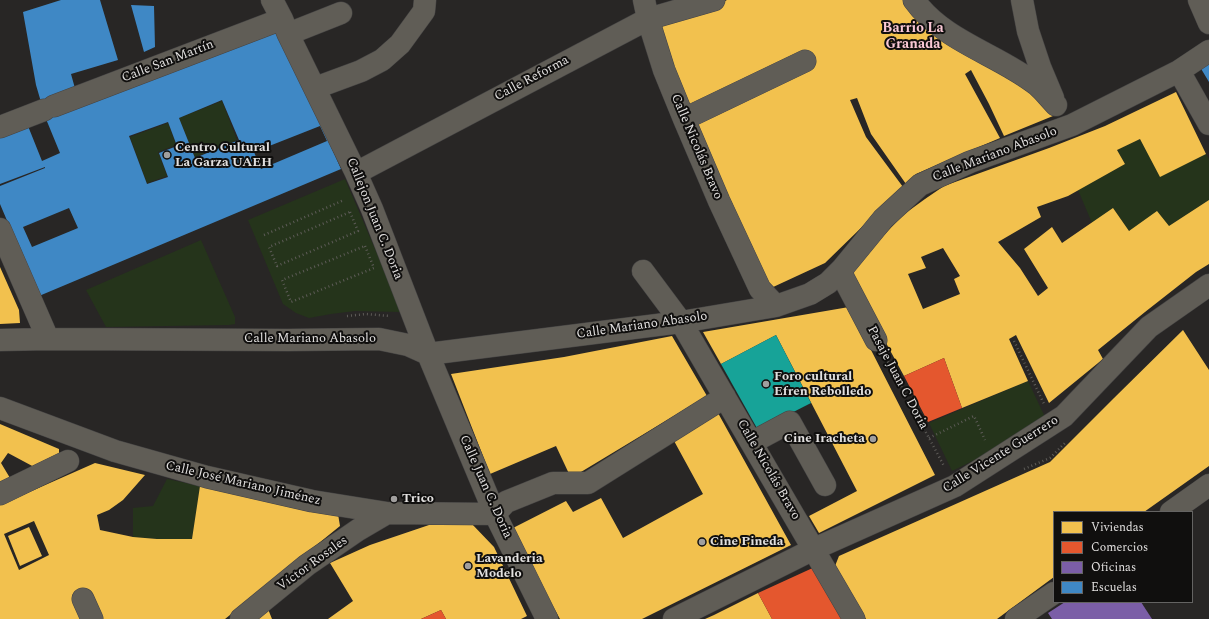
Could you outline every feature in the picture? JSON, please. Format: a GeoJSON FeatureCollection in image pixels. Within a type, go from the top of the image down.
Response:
{"type":"FeatureCollection","features":[{"type":"Feature","properties":{"kind":"street"},"geometry":{"type":"LineString","coordinates":[[315,88],[361,71],[382,60],[400,44],[424,11],[425,0]]}},
{"type":"Feature","properties":{"kind":"street","name":"Calle Reforma"},"geometry":{"type":"LineString","coordinates":[[356,173],[646,9],[714,0]]}},
{"type":"Feature","properties":{"kind":"street"},"geometry":{"type":"LineString","coordinates":[[914,0],[937,25],[960,40],[1006,65],[1037,86],[1056,105],[1072,125]]}},
{"type":"Feature","properties":{"kind":"street"},"geometry":{"type":"LineString","coordinates":[[1022,0],[1028,30],[1040,67],[1056,105]]}},
{"type":"Feature","properties":{"kind":"street"},"geometry":{"type":"LineString","coordinates":[[1199,0],[1209,23]]}},
{"type":"Feature","properties":{"kind":"street","name":"Calle Nicolás Bravo"},"geometry":{"type":"LineString","coordinates":[[646,9],[664,70],[719,202],[760,290],[776,306]]}},
{"type":"Feature","properties":{"kind":"street","name":"Calle San Martín"},"geometry":{"type":"LineString","coordinates":[[0,127],[281,18],[341,13]]}},
{"type":"Feature","properties":{"kind":"street","name":"Callejon Juan C. Doria"},"geometry":{"type":"LineString","coordinates":[[281,18],[372,209],[428,354]]}},
{"type":"Feature","properties":{"kind":"street","name":"Calle Mariano Abasolo"},"geometry":{"type":"LineString","coordinates":[[0,340],[288,340],[379,338],[408,345],[428,354],[681,322],[776,306],[810,294],[828,283],[842,269],[883,219],[920,185],[970,162],[1072,125],[1179,71],[1209,51]]}},
{"type":"Feature","properties":{"kind":"street"},"geometry":{"type":"LineString","coordinates":[[684,119],[805,61]]}},
{"type":"Feature","properties":{"kind":"street"},"geometry":{"type":"LineString","coordinates":[[1179,71],[1209,124]]}},
{"type":"Feature","properties":{"kind":"street"},"geometry":{"type":"LineString","coordinates":[[0,229],[48,339]]}},
{"type":"Feature","properties":{"kind":"street","name":"Pasaje Juan C Doria"},"geometry":{"type":"LineString","coordinates":[[842,269],[843,277],[876,340]]}},
{"type":"Feature","properties":{"kind":"street","name":"Calle Nicolás Bravo"},"geometry":{"type":"LineString","coordinates":[[643,271],[681,322],[854,619]]}},
{"type":"Feature","properties":{"kind":"street","name":"Calle Vicente Guerrero"},"geometry":{"type":"LineString","coordinates":[[674,619],[814,549],[955,486],[1064,416],[1148,327],[1209,285]]}},
{"type":"Feature","properties":{"kind":"street","name":"Calle Juan C. Doria"},"geometry":{"type":"LineString","coordinates":[[428,354],[495,514],[547,619]]}},
{"type":"Feature","properties":{"kind":"street"},"geometry":{"type":"LineString","coordinates":[[495,514],[506,502],[553,483],[588,483],[725,397]]}},
{"type":"Feature","properties":{"kind":"street","name":"Calle José Mariano Jiménez"},"geometry":{"type":"LineString","coordinates":[[0,408],[115,451],[207,478],[312,501],[387,513],[495,514]]}},
{"type":"Feature","properties":{"kind":"street"},"geometry":{"type":"LineString","coordinates":[[751,441],[762,437],[790,422],[825,485]]}},
{"type":"Feature","properties":{"kind":"street"},"geometry":{"type":"LineString","coordinates":[[0,494],[68,460]]}},
{"type":"Feature","properties":{"kind":"street"},"geometry":{"type":"LineString","coordinates":[[1172,511],[1209,485]]}},
{"type":"Feature","properties":{"kind":"street"},"geometry":{"type":"LineString","coordinates":[[1179,511],[1209,491]]}},
{"type":"Feature","properties":{"kind":"street","name":"Víctor Rosales"},"geometry":{"type":"LineString","coordinates":[[241,619],[307,565],[358,530],[387,513]]}},
{"type":"Feature","properties":{"kind":"street"},"geometry":{"type":"LineString","coordinates":[[1016,619],[1053,594]]}},
{"type":"Feature","properties":{"kind":"street"},"geometry":{"type":"LineString","coordinates":[[83,599],[92,619]]}},
{"type":"Feature","properties":{"kind":"street"},"geometry":{"type":"LineString","coordinates":[[1023,619],[1053,599]]}},
{"type":"Feature","properties":{"kind":"path"},"geometry":{"type":"LineString","coordinates":[[264,235],[345,200]]}},
{"type":"Feature","properties":{"kind":"path"},"geometry":{"type":"LineString","coordinates":[[350,212],[358,231],[277,266],[269,246],[350,212]]}},
{"type":"Feature","properties":{"kind":"path"},"geometry":{"type":"LineString","coordinates":[[365,246],[374,268],[292,302],[282,280],[365,246]]}},
{"type":"Feature","properties":{"kind":"path","name":"Pasaje Juan C Doria"},"geometry":{"type":"LineString","coordinates":[[876,340],[955,486]]}},
{"type":"Feature","properties":{"kind":"path"},"geometry":{"type":"LineString","coordinates":[[1014,341],[1048,413],[1064,416]]}},
{"type":"Feature","properties":{"kind":"green space"},"geometry":{"type":"Polygon","coordinates":[[[222,101],[237,140],[195,157],[179,118],[222,101]]]}},
{"type":"Feature","properties":{"kind":"green space"},"geometry":{"type":"Polygon","coordinates":[[[168,123],[176,145],[158,152],[167,176],[147,183],[130,137],[168,123]]]}},
{"type":"Feature","properties":{"kind":"green space"},"geometry":{"type":"Polygon","coordinates":[[[1140,139],[1160,176],[1206,154],[1209,159],[1209,200],[1169,226],[1129,231],[1113,208],[1092,223],[1078,190],[1125,164],[1117,150],[1140,139]]]}},
{"type":"Feature","properties":{"kind":"green space"},"geometry":{"type":"Polygon","coordinates":[[[345,179],[402,312],[355,311],[309,318],[296,313],[283,304],[248,220],[345,179]]]}},
{"type":"Feature","properties":{"kind":"green space"},"geometry":{"type":"Polygon","coordinates":[[[201,240],[235,317],[235,324],[106,327],[86,290],[201,240]]]}},
{"type":"Feature","properties":{"kind":"green space"},"geometry":{"type":"Polygon","coordinates":[[[1028,381],[1045,417],[999,448],[952,471],[929,423],[1028,381]]]}},
{"type":"Feature","properties":{"kind":"green space"},"geometry":{"type":"Polygon","coordinates":[[[167,479],[200,486],[192,539],[133,537],[133,508],[153,506],[167,479]]]}},
{"type":"Feature","properties":{"kind":"building: Viviendas"},"geometry":{"type":"Polygon","coordinates":[[[727,0],[910,0],[1033,86],[1053,116],[1004,136],[971,70],[965,74],[1000,138],[916,174],[906,184],[871,134],[857,98],[850,100],[866,137],[903,187],[825,263],[771,288],[686,114],[657,28],[727,0]]]}},
{"type":"Feature","properties":{"kind":"building: Viviendas"},"geometry":{"type":"Polygon","coordinates":[[[1176,92],[1206,154],[1160,177],[1140,139],[1117,150],[1125,164],[1068,196],[1037,207],[1041,217],[998,242],[1020,268],[1038,296],[1048,288],[1024,249],[1052,227],[1062,243],[1113,208],[1129,231],[1157,211],[1169,226],[1209,200],[1209,264],[1196,272],[1098,350],[1103,359],[1049,403],[1016,335],[1009,339],[1028,381],[962,408],[944,358],[904,376],[848,273],[903,215],[944,186],[1105,126],[1176,92]],[[943,248],[921,257],[926,268],[908,274],[923,309],[960,294],[954,279],[960,276],[943,248]]]}},
{"type":"Feature","properties":{"kind":"building: Viviendas"},"geometry":{"type":"Polygon","coordinates":[[[0,267],[19,310],[20,323],[0,324],[0,267]]]}},
{"type":"Feature","properties":{"kind":"building: Viviendas","name":"Cine Iracheta"},"geometry":{"type":"Polygon","coordinates":[[[849,307],[935,475],[819,533],[809,516],[857,491],[776,335],[721,364],[703,332],[849,307]]]}},
{"type":"Feature","properties":{"kind":"building: Viviendas"},"geometry":{"type":"Polygon","coordinates":[[[1183,330],[1209,370],[1209,466],[1145,511],[1053,511],[1053,578],[997,619],[866,619],[835,566],[839,556],[1050,462],[1183,330]]]}},
{"type":"Feature","properties":{"kind":"building: Viviendas"},"geometry":{"type":"Polygon","coordinates":[[[672,336],[707,396],[571,478],[556,446],[490,474],[451,374],[564,357],[672,336]]]}},
{"type":"Feature","properties":{"kind":"building: Viviendas"},"geometry":{"type":"Polygon","coordinates":[[[718,413],[791,545],[642,619],[560,619],[539,582],[513,528],[566,501],[573,512],[601,498],[623,538],[703,494],[673,439],[718,413]]]}},
{"type":"Feature","properties":{"kind":"building: Viviendas"},"geometry":{"type":"Polygon","coordinates":[[[0,424],[59,449],[59,456],[36,468],[8,453],[1,463],[10,478],[0,484],[0,424]]]}},
{"type":"Feature","properties":{"kind":"building: Viviendas"},"geometry":{"type":"Polygon","coordinates":[[[95,463],[145,475],[123,500],[109,510],[97,515],[100,530],[133,537],[192,539],[200,486],[338,514],[340,526],[225,619],[99,619],[85,588],[72,595],[84,619],[0,619],[0,505],[95,463]],[[34,521],[4,534],[19,570],[49,555],[34,521]]]}},
{"type":"Feature","properties":{"kind":"building: Viviendas"},"geometry":{"type":"Polygon","coordinates":[[[471,523],[494,547],[527,616],[521,619],[446,619],[441,610],[421,619],[328,619],[353,601],[330,563],[370,545],[429,525],[471,523]]]}},
{"type":"Feature","properties":{"kind":"building: Viviendas"},"geometry":{"type":"Polygon","coordinates":[[[29,527],[42,556],[20,566],[8,536],[29,527]]]}},
{"type":"Feature","properties":{"kind":"building: Viviendas"},"geometry":{"type":"Polygon","coordinates":[[[758,593],[772,619],[705,619],[714,615],[758,593]]]}},
{"type":"Feature","properties":{"kind":"building: Viviendas"},"geometry":{"type":"Polygon","coordinates":[[[268,609],[272,619],[256,619],[268,609]]]}},
{"type":"Feature","properties":{"kind":"building: Comercios"},"geometry":{"type":"Polygon","coordinates":[[[944,358],[962,408],[928,422],[904,376],[944,358]]]}},
{"type":"Feature","properties":{"kind":"building: Comercios"},"geometry":{"type":"Polygon","coordinates":[[[817,566],[847,619],[772,619],[758,593],[817,566]]]}},
{"type":"Feature","properties":{"kind":"building: Comercios"},"geometry":{"type":"Polygon","coordinates":[[[441,610],[446,619],[421,619],[441,610]]]}},
{"type":"Feature","properties":{"kind":"building: Oficinas"},"geometry":{"type":"Polygon","coordinates":[[[1063,603],[1142,603],[1152,619],[1052,619],[1048,613],[1063,603]]]}},
{"type":"Feature","properties":{"kind":"building: Escuelas"},"geometry":{"type":"Polygon","coordinates":[[[61,0],[100,0],[118,60],[71,74],[76,92],[278,27],[341,169],[39,296],[0,204],[0,186],[45,167],[0,184],[0,138],[28,126],[42,161],[60,153],[46,119],[36,85],[23,12],[61,0]],[[222,100],[179,118],[195,158],[239,140],[222,100]],[[168,122],[129,136],[147,184],[168,177],[159,153],[177,146],[168,122]],[[320,126],[254,152],[261,169],[327,141],[320,126]],[[69,208],[23,227],[32,247],[78,228],[69,208]]]}},
{"type":"Feature","properties":{"kind":"building: Escuelas"},"geometry":{"type":"Polygon","coordinates":[[[131,5],[154,6],[155,47],[144,52],[131,5]]]}},
{"type":"Feature","properties":{"kind":"building: Escuelas"},"geometry":{"type":"Polygon","coordinates":[[[1209,62],[1209,82],[1200,67],[1209,62]]]}},
{"type":"Feature","properties":{"kind":"building: Público","name":"Foro cultural Efren Rebolledo"},"geometry":{"type":"Polygon","coordinates":[[[776,335],[811,403],[758,430],[721,364],[776,335]]]}},
{"type":"Feature","properties":{"kind":"place","name":"Centro Cultural La Garza UAEH"},"geometry":{"type":"Point","coordinates":[167,155]}},
{"type":"Feature","properties":{"kind":"place","name":"Foro cultural Efren Rebolledo"},"geometry":{"type":"Point","coordinates":[766,384]}},
{"type":"Feature","properties":{"kind":"place","name":"Cine Iracheta"},"geometry":{"type":"Point","coordinates":[873,439]}},
{"type":"Feature","properties":{"kind":"place","name":"Trico"},"geometry":{"type":"Point","coordinates":[394,499]}},
{"type":"Feature","properties":{"kind":"place","name":"Cine Pineda"},"geometry":{"type":"Point","coordinates":[702,542]}},
{"type":"Feature","properties":{"kind":"place","name":"Lavanderia Modelo"},"geometry":{"type":"Point","coordinates":[468,566]}},
{"type":"Feature","properties":{"kind":"district","name":"Barrio La Granada"},"geometry":{"type":"Point","coordinates":[913,38]}}]}
